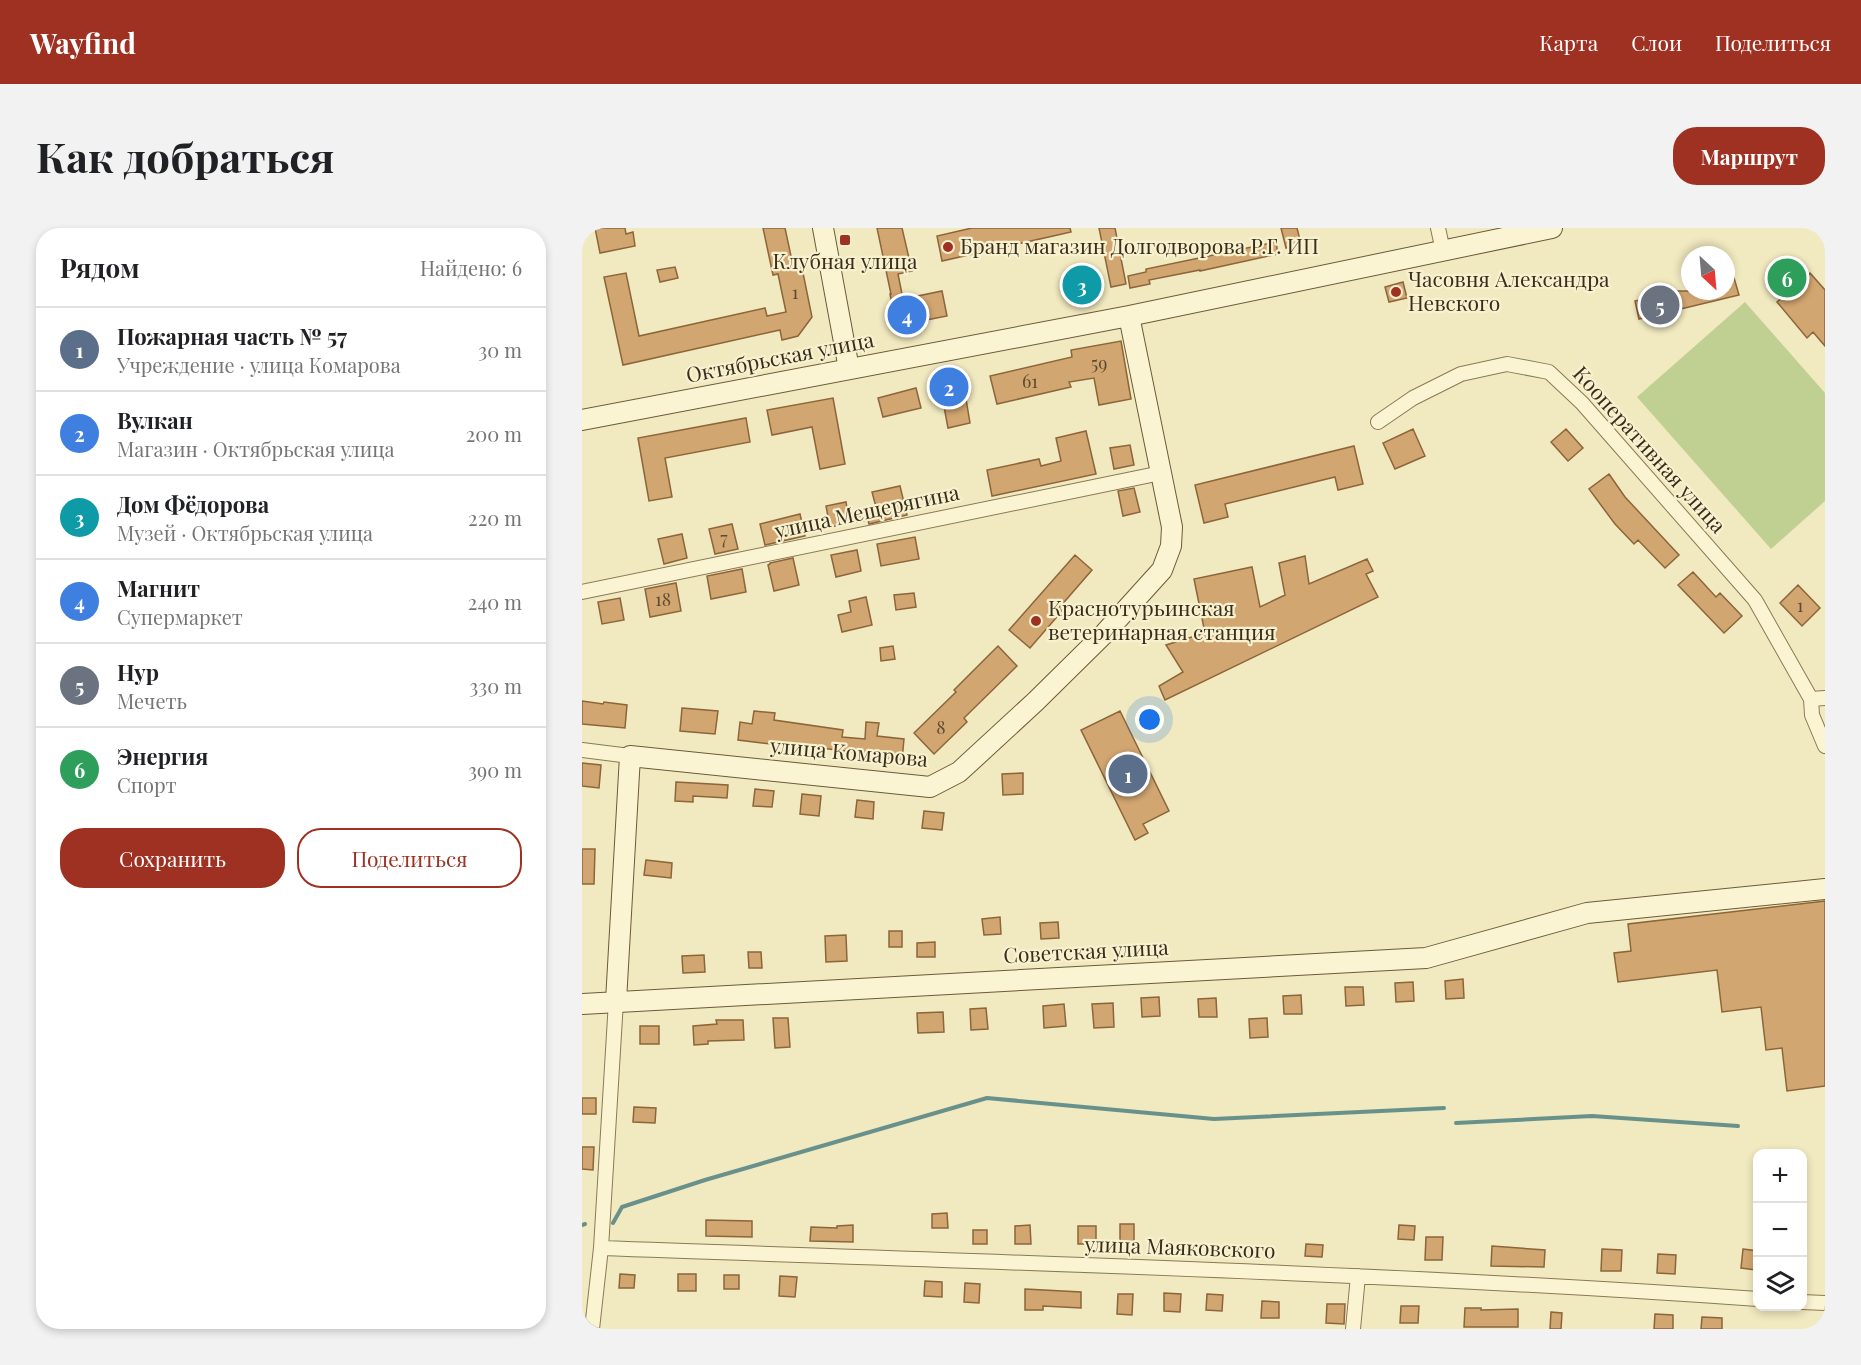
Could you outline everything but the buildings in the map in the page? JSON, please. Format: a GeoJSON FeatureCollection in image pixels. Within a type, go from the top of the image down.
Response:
{"type":"FeatureCollection","features":[{"type":"Feature","properties":{"kind":"main road"},"geometry":{"type":"LineString","coordinates":[[823,228],[849,369]]}},
{"type":"Feature","properties":{"kind":"main road","name":"Октябрьская улица"},"geometry":{"type":"LineString","coordinates":[[582,420],[1129,316],[1552,228]]}},
{"type":"Feature","properties":{"kind":"main road","name":"улица Комарова"},"geometry":{"type":"LineString","coordinates":[[630,756],[930,787],[959,772],[1105,633],[1162,570],[1171,546],[1172,527],[1129,316]]}},
{"type":"Feature","properties":{"kind":"main road"},"geometry":{"type":"LineString","coordinates":[[616,1001],[630,756]]}},
{"type":"Feature","properties":{"kind":"main road","name":"Советская улица"},"geometry":{"type":"LineString","coordinates":[[582,1004],[1426,958],[1587,913],[1825,889]]}},
{"type":"Feature","properties":{"kind":"street"},"geometry":{"type":"LineString","coordinates":[[1438,228],[1443,251]]}},
{"type":"Feature","properties":{"kind":"street","name":"Кооперативная улица"},"geometry":{"type":"LineString","coordinates":[[1378,422],[1413,398],[1461,374],[1507,364],[1550,372],[1582,403],[1755,600],[1818,698],[1812,715],[1825,746]]}},
{"type":"Feature","properties":{"kind":"street","name":"улица Мещерягина"},"geometry":{"type":"LineString","coordinates":[[582,592],[1161,473]]}},
{"type":"Feature","properties":{"kind":"street","name":"улица Комарова"},"geometry":{"type":"LineString","coordinates":[[582,750],[630,756]]}},
{"type":"Feature","properties":{"kind":"street"},"geometry":{"type":"LineString","coordinates":[[592,1329],[601,1248],[616,1001]]}},
{"type":"Feature","properties":{"kind":"street","name":"улица Маяковского"},"geometry":{"type":"LineString","coordinates":[[601,1248],[1358,1276],[1573,1286],[1753,1299]]}},
{"type":"Feature","properties":{"kind":"street"},"geometry":{"type":"LineString","coordinates":[[1353,1329],[1358,1276]]}},
{"type":"Feature","properties":{"kind":"street"},"geometry":{"type":"LineString","coordinates":[[1807,1302],[1825,1304]]}},
{"type":"Feature","properties":{"kind":"green space"},"geometry":{"type":"Polygon","coordinates":[[[1745,302],[1825,393],[1825,501],[1771,549],[1637,397],[1745,302]]]}},
{"type":"Feature","properties":{"kind":"waterway"},"geometry":{"type":"LineString","coordinates":[[613,1223],[622,1207],[705,1180],[987,1098],[1214,1119],[1444,1108]]}},
{"type":"Feature","properties":{"kind":"waterway"},"geometry":{"type":"LineString","coordinates":[[1456,1123],[1592,1116],[1738,1126]]}},
{"type":"Feature","properties":{"kind":"place","name":"Клубная улица"},"geometry":{"type":"Point","coordinates":[845,240]}},
{"type":"Feature","properties":{"kind":"place","name":"Бранд магазин Долгодворова Р.Г. ИП"},"geometry":{"type":"Point","coordinates":[948,247]}},
{"type":"Feature","properties":{"kind":"place","name":"Энергия"},"geometry":{"type":"Point","coordinates":[1787,278]}},
{"type":"Feature","properties":{"kind":"place","name":"Дом Фёдорова"},"geometry":{"type":"Point","coordinates":[1082,285]}},
{"type":"Feature","properties":{"kind":"place","name":"Часовня Александра Невского"},"geometry":{"type":"Point","coordinates":[1396,292]}},
{"type":"Feature","properties":{"kind":"place","name":"Нур"},"geometry":{"type":"Point","coordinates":[1660,305]}},
{"type":"Feature","properties":{"kind":"place","name":"Магнит"},"geometry":{"type":"Point","coordinates":[907,315]}},
{"type":"Feature","properties":{"kind":"place","name":"Вулкан"},"geometry":{"type":"Point","coordinates":[949,387]}},
{"type":"Feature","properties":{"kind":"place","name":"Краснотурьинская ветеринарная станция"},"geometry":{"type":"Point","coordinates":[1036,621]}},
{"type":"Feature","properties":{"kind":"place","name":"Пожарная часть № 57"},"geometry":{"type":"Point","coordinates":[1128,774]}}]}
